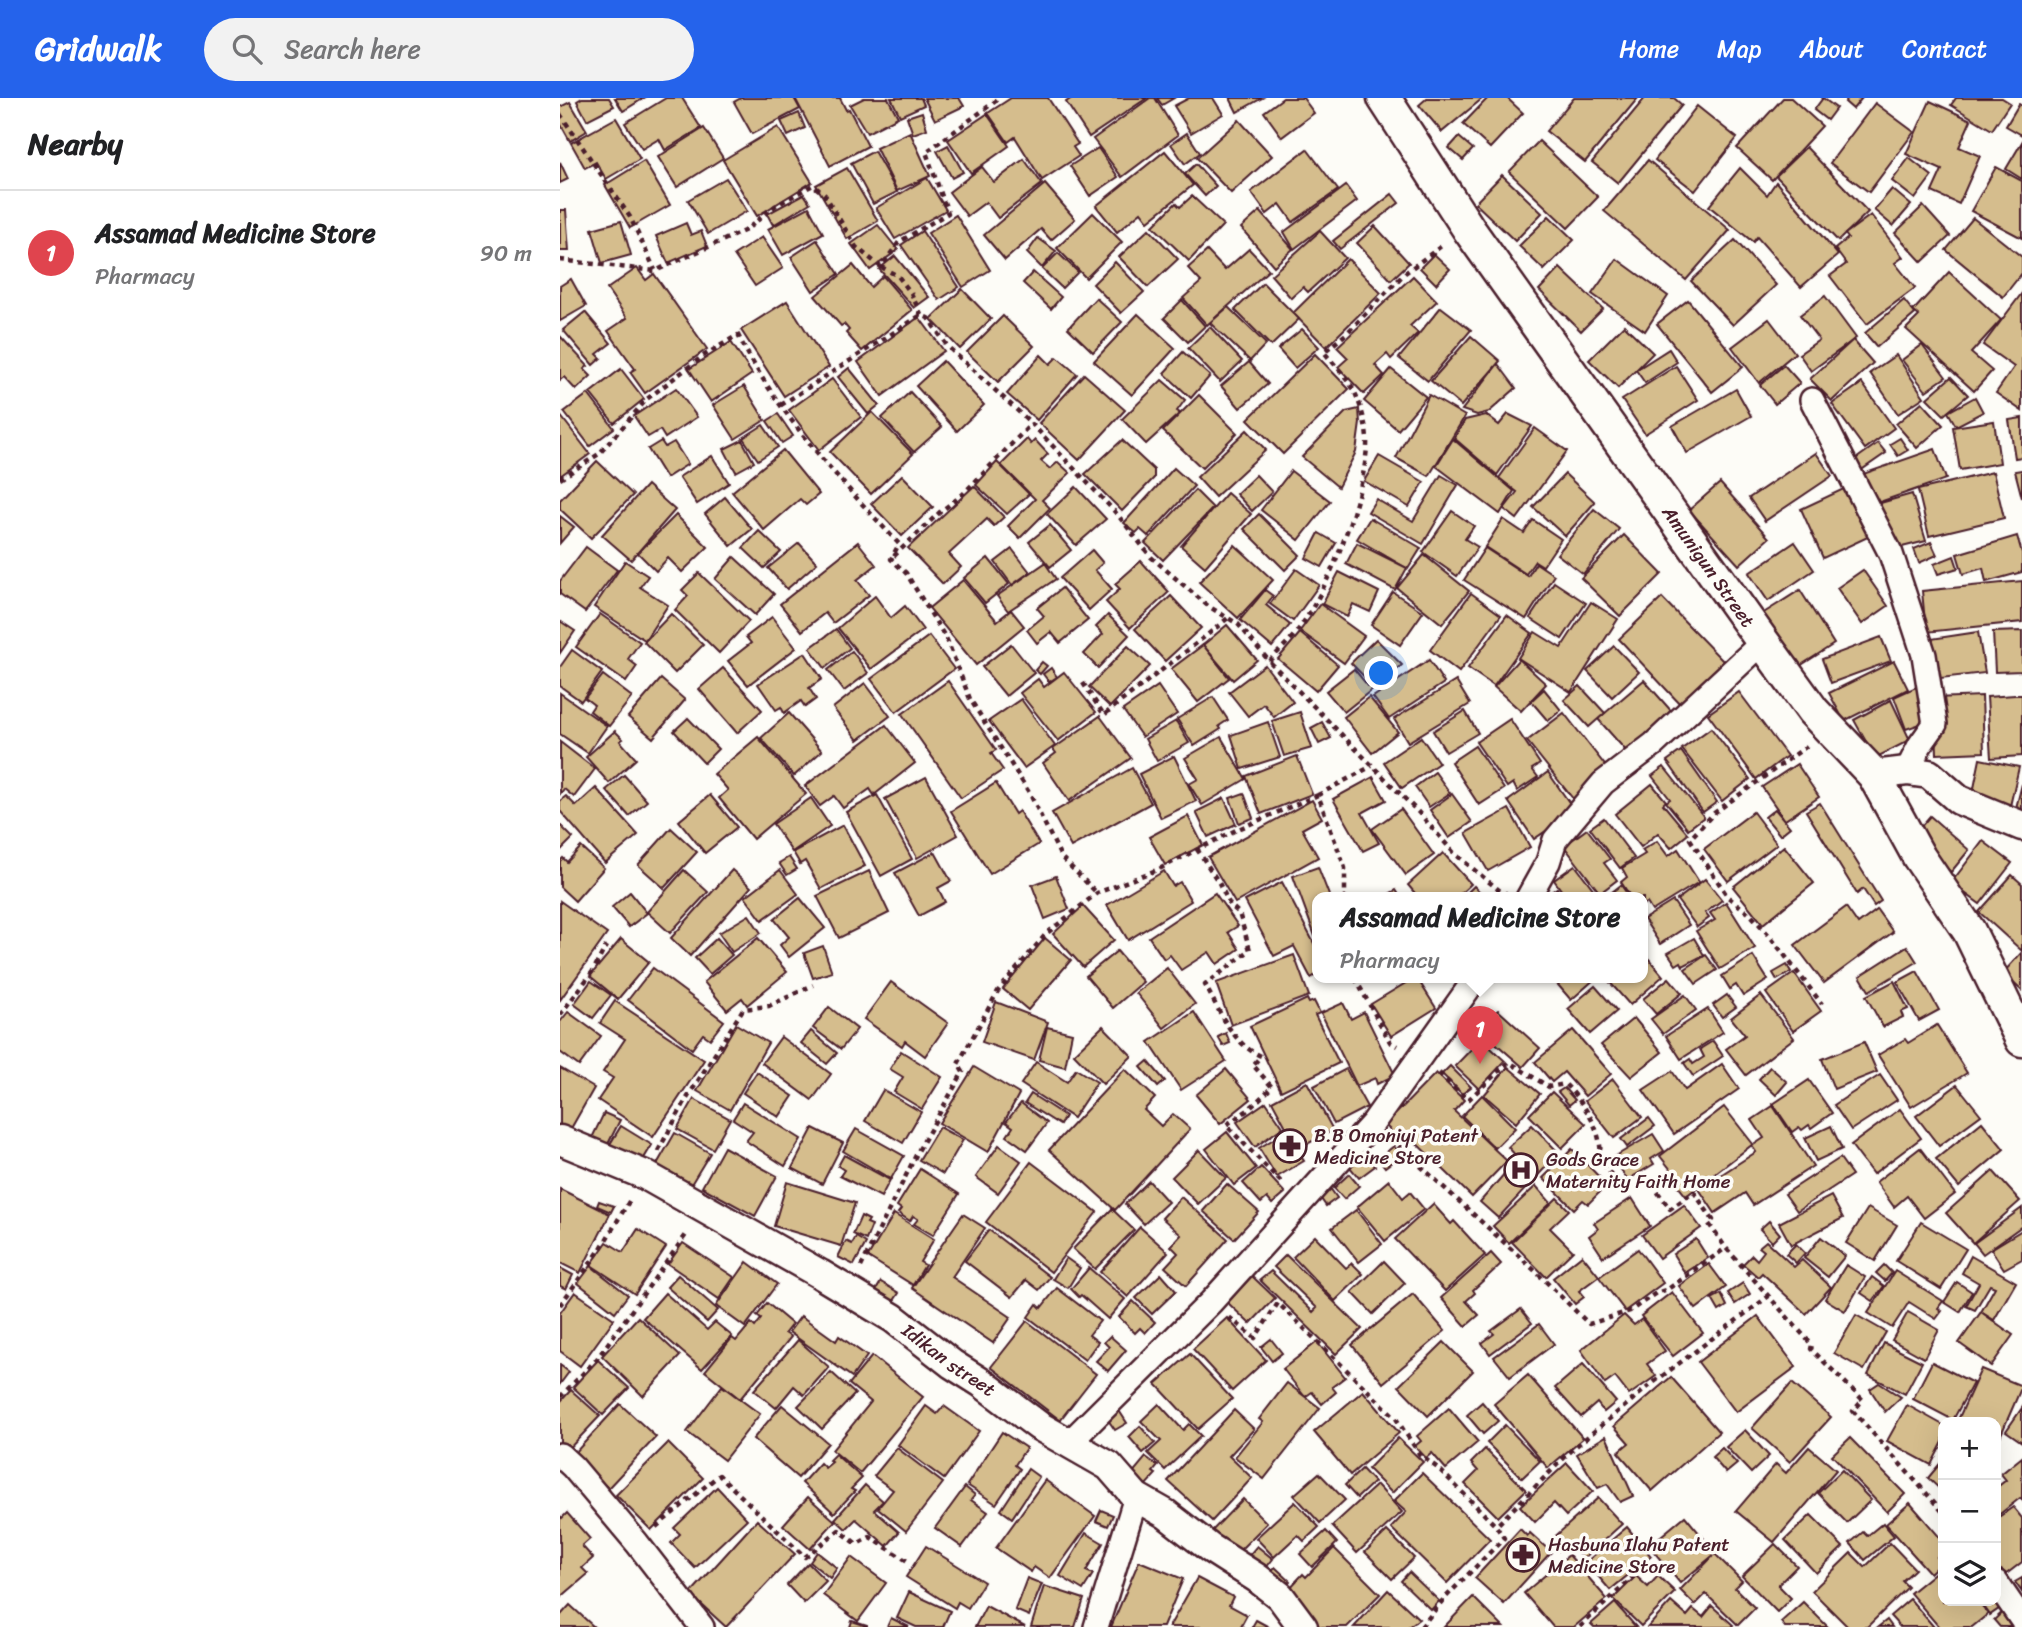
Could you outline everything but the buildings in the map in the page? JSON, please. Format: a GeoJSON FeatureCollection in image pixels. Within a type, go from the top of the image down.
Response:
{"type":"FeatureCollection","features":[{"type":"Feature","properties":{"kind":"main road","name":"Amunigun Street"},"geometry":{"type":"LineString","coordinates":[[1384,98],[1469,231],[1762,642],[1813,711],[1874,775],[1919,856],[1969,931],[2022,1040]]}},
{"type":"Feature","properties":{"kind":"street"},"geometry":{"type":"LineString","coordinates":[[1812,400],[1891,554],[1924,655],[1935,724],[1920,745],[1907,771]]}},
{"type":"Feature","properties":{"kind":"street"},"geometry":{"type":"LineString","coordinates":[[1531,892],[1548,862],[1555,840],[1603,783],[1654,744],[1762,642]]}},
{"type":"Feature","properties":{"kind":"street"},"geometry":{"type":"LineString","coordinates":[[1874,775],[1907,771],[1929,774],[1959,800],[2022,826]]}},
{"type":"Feature","properties":{"kind":"street"},"geometry":{"type":"LineString","coordinates":[[1068,1444],[1211,1302],[1373,1123],[1472,983]]}},
{"type":"Feature","properties":{"kind":"street","name":"Idikan street"},"geometry":{"type":"LineString","coordinates":[[560,1140],[645,1175],[893,1318],[1039,1426],[1109,1466],[1136,1497],[1166,1514],[1280,1596],[1303,1627]]}},
{"type":"Feature","properties":{"kind":"street"},"geometry":{"type":"LineString","coordinates":[[560,1455],[637,1543],[702,1627]]}},
{"type":"Feature","properties":{"kind":"street"},"geometry":{"type":"LineString","coordinates":[[1096,1627],[1136,1497]]}},
{"type":"Feature","properties":{"kind":"street"},"geometry":{"type":"LineString","coordinates":[[2001,1589],[2022,1620]]}},
{"type":"Feature","properties":{"kind":"path"},"geometry":{"type":"LineString","coordinates":[[881,267],[899,242],[948,213],[926,152],[1000,98]]}},
{"type":"Feature","properties":{"kind":"path"},"geometry":{"type":"LineString","coordinates":[[560,114],[630,217],[656,271]]}},
{"type":"Feature","properties":{"kind":"path"},"geometry":{"type":"LineString","coordinates":[[560,260],[656,271],[746,230],[775,206],[813,185],[825,195],[856,247],[881,267],[898,276],[911,293],[921,315],[928,318],[948,347],[1031,423],[1117,514],[1151,557],[1208,606],[1238,624],[1269,662],[1373,766],[1455,854],[1503,892]]}},
{"type":"Feature","properties":{"kind":"path"},"geometry":{"type":"LineString","coordinates":[[1269,662],[1298,630],[1318,596],[1341,547],[1362,477],[1367,444],[1361,409],[1355,392],[1324,352],[1346,334],[1405,273],[1453,237],[1469,231]]}},
{"type":"Feature","properties":{"kind":"path"},"geometry":{"type":"LineString","coordinates":[[781,405],[921,315]]}},
{"type":"Feature","properties":{"kind":"path"},"geometry":{"type":"LineString","coordinates":[[560,479],[599,454],[648,399],[703,356],[738,335],[755,370],[820,457],[899,544],[891,559]]}},
{"type":"Feature","properties":{"kind":"path"},"geometry":{"type":"LineString","coordinates":[[891,559],[940,512],[962,495],[1031,423]]}},
{"type":"Feature","properties":{"kind":"path"},"geometry":{"type":"LineString","coordinates":[[891,559],[906,573],[947,640],[970,699],[1030,794],[1061,857],[1097,893]]}},
{"type":"Feature","properties":{"kind":"path"},"geometry":{"type":"LineString","coordinates":[[1083,683],[1104,715],[1179,659],[1228,617]]}},
{"type":"Feature","properties":{"kind":"path"},"geometry":{"type":"LineString","coordinates":[[1822,1004],[1769,934],[1728,897],[1690,839],[1714,813],[1830,729]]}},
{"type":"Feature","properties":{"kind":"path"},"geometry":{"type":"LineString","coordinates":[[848,1292],[918,1151],[963,1072],[958,1064],[998,991],[1046,934],[1097,893],[1159,869],[1318,795],[1373,766]]}},
{"type":"Feature","properties":{"kind":"path"},"geometry":{"type":"LineString","coordinates":[[1318,795],[1345,868],[1345,892]]}},
{"type":"Feature","properties":{"kind":"path"},"geometry":{"type":"LineString","coordinates":[[1197,849],[1230,905],[1239,913],[1250,950],[1205,985],[1232,1032],[1247,1050],[1261,1056],[1253,1065],[1272,1087],[1248,1110],[1226,1125],[1279,1182],[1304,1198]]}},
{"type":"Feature","properties":{"kind":"path"},"geometry":{"type":"LineString","coordinates":[[560,1015],[593,971],[606,946]]}},
{"type":"Feature","properties":{"kind":"path"},"geometry":{"type":"LineString","coordinates":[[1358,983],[1390,1042],[1421,1056],[1468,1100],[1509,1062],[1549,1087],[1565,1084],[1582,1101],[1602,1145],[1600,1160],[1623,1190],[1646,1176],[1670,1209],[1694,1192],[1713,1220],[1709,1224],[1726,1248],[1812,1345],[1811,1349],[1863,1400],[1853,1411],[1938,1507]]}},
{"type":"Feature","properties":{"kind":"path"},"geometry":{"type":"LineString","coordinates":[[560,1305],[600,1250],[681,1109],[743,1009],[769,1006],[813,985]]}},
{"type":"Feature","properties":{"kind":"path"},"geometry":{"type":"LineString","coordinates":[[1373,1123],[1532,1268],[1589,1324],[1630,1311],[1656,1293],[1668,1289],[1726,1248]]}},
{"type":"Feature","properties":{"kind":"path"},"geometry":{"type":"LineString","coordinates":[[560,1397],[596,1360],[705,1208]]}},
{"type":"Feature","properties":{"kind":"path"},"geometry":{"type":"LineString","coordinates":[[1496,1526],[1575,1447],[1653,1382],[1769,1296]]}},
{"type":"Feature","properties":{"kind":"path"},"geometry":{"type":"LineString","coordinates":[[1211,1302],[1255,1338],[1278,1303],[1395,1417],[1420,1455],[1439,1469],[1496,1526],[1504,1538],[1421,1627]]}},
{"type":"Feature","properties":{"kind":"path"},"geometry":{"type":"LineString","coordinates":[[637,1543],[719,1475],[805,1557],[839,1530],[857,1544],[870,1537],[909,1562]]}},
{"type":"Feature","properties":{"kind":"path"},"geometry":{"type":"LineString","coordinates":[[1585,1626],[1647,1564]]}},
{"type":"Feature","properties":{"kind":"place","name":"Assamad Medicine Store"},"geometry":{"type":"Point","coordinates":[1480,1064]}},
{"type":"Feature","properties":{"kind":"place","name":"B.B Omoniyi Patent Medicine Store"},"geometry":{"type":"Point","coordinates":[1290,1146]}},
{"type":"Feature","properties":{"kind":"place","name":"Gods Grace Maternity Faith Home"},"geometry":{"type":"Point","coordinates":[1521,1170]}},
{"type":"Feature","properties":{"kind":"place","name":"Hasbuna Ilahu Patent Medicine Store"},"geometry":{"type":"Point","coordinates":[1523,1555]}}]}
